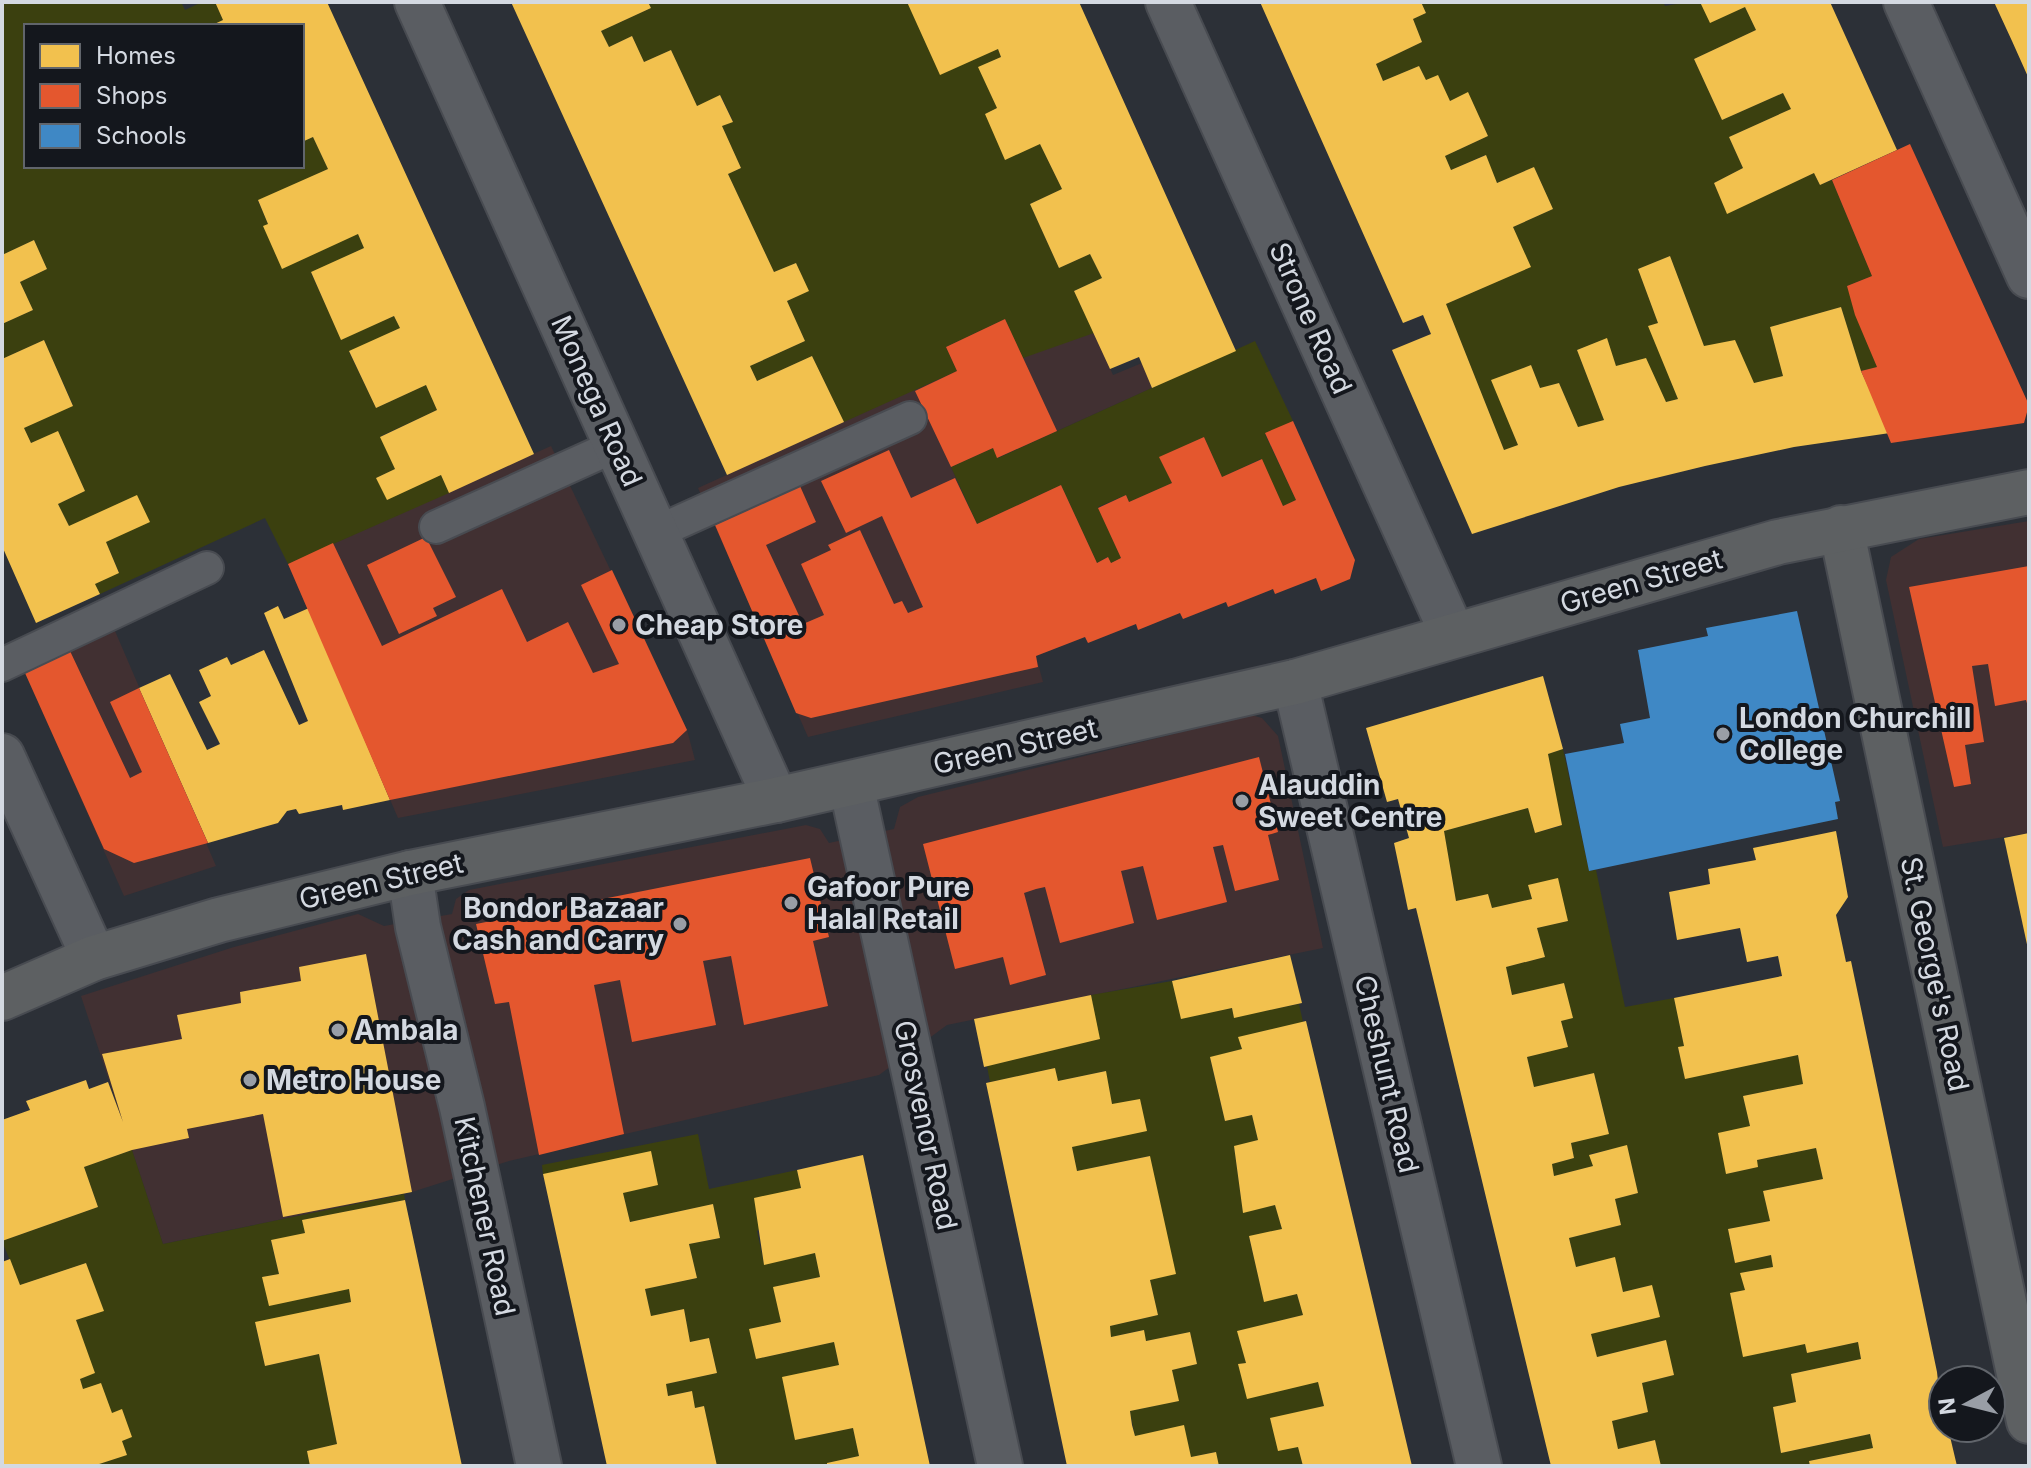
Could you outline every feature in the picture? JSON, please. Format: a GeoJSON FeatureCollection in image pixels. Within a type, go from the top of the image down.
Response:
{"type":"FeatureCollection","features":[{"type":"Feature","properties":{"kind":"main road","name":"Green Street"},"geometry":{"type":"LineString","coordinates":[[2,998],[94,958],[219,920],[410,873],[851,784],[1295,682],[1778,542],[2029,492]]}},
{"type":"Feature","properties":{"kind":"main road","name":"St. George's Road"},"geometry":{"type":"LineString","coordinates":[[1841,528],[2029,1421]]}},
{"type":"Feature","properties":{"kind":"street","name":"Monega Road"},"geometry":{"type":"LineString","coordinates":[[417,2],[776,800]]}},
{"type":"Feature","properties":{"kind":"street","name":"Strone Road"},"geometry":{"type":"LineString","coordinates":[[1168,2],[1453,635]]}},
{"type":"Feature","properties":{"kind":"street"},"geometry":{"type":"LineString","coordinates":[[1906,2],[2029,276]]}},
{"type":"Feature","properties":{"kind":"street","name":"Cheshunt Road"},"geometry":{"type":"LineString","coordinates":[[1295,682],[1479,1466]]}},
{"type":"Feature","properties":{"kind":"street"},"geometry":{"type":"LineString","coordinates":[[2,756],[94,958]]}},
{"type":"Feature","properties":{"kind":"street","name":"Grosvenor Road"},"geometry":{"type":"LineString","coordinates":[[851,784],[1000,1466]]}},
{"type":"Feature","properties":{"kind":"street","name":"Kitchener Road"},"geometry":{"type":"LineString","coordinates":[[410,873],[418,927],[465,1121],[539,1466]]}},
{"type":"Feature","properties":{"kind":"lane"},"geometry":{"type":"LineString","coordinates":[[657,532],[910,418]]}},
{"type":"Feature","properties":{"kind":"lane"},"geometry":{"type":"LineString","coordinates":[[436,527],[617,445]]}},
{"type":"Feature","properties":{"kind":"lane"},"geometry":{"type":"LineString","coordinates":[[2,665],[207,568]]}},
{"type":"Feature","properties":{"kind":"shaded area"},"geometry":{"type":"Polygon","coordinates":[[[1005,319],[1094,333],[1113,375],[1142,363],[1152,388],[997,458],[992,448],[951,467],[1036,656],[1043,682],[808,737],[698,488],[957,370],[946,347],[1005,319]]]}},
{"type":"Feature","properties":{"kind":"shaded area"},"geometry":{"type":"Polygon","coordinates":[[[551,446],[687,730],[695,760],[398,818],[288,564],[551,446]]]}},
{"type":"Feature","properties":{"kind":"shaded area"},"geometry":{"type":"Polygon","coordinates":[[[2029,521],[2029,833],[1943,847],[1886,580],[1891,557],[1919,539],[2029,521]]]}},
{"type":"Feature","properties":{"kind":"shaded area"},"geometry":{"type":"Polygon","coordinates":[[[115,631],[216,866],[124,896],[25,673],[115,631]]]}},
{"type":"Feature","properties":{"kind":"shaded area"},"geometry":{"type":"Polygon","coordinates":[[[1251,715],[1262,718],[1278,736],[1323,948],[947,1025],[879,1075],[509,1161],[412,1192],[163,1244],[81,996],[234,947],[358,914],[384,926],[452,914],[456,899],[469,890],[806,825],[820,829],[829,843],[894,829],[900,807],[918,797],[1251,715]]]}},
{"type":"Feature","properties":{"kind":"green space"},"geometry":{"type":"Polygon","coordinates":[[[2,2],[181,2],[185,10],[202,2],[215,2],[223,20],[214,24],[24,24],[24,168],[304,168],[304,141],[313,137],[328,169],[258,201],[268,224],[358,234],[364,248],[311,273],[341,339],[394,316],[400,328],[349,352],[376,408],[426,385],[437,410],[381,436],[395,469],[376,478],[441,475],[449,493],[288,564],[265,518],[100,594],[95,584],[119,572],[106,542],[69,526],[58,504],[85,491],[58,432],[31,443],[24,428],[73,405],[44,340],[2,359],[2,324],[33,310],[20,282],[47,269],[34,240],[2,255],[2,2]]]}},
{"type":"Feature","properties":{"kind":"green space"},"geometry":{"type":"Polygon","coordinates":[[[648,2],[907,2],[998,49],[1001,57],[979,67],[997,108],[985,114],[1040,144],[1062,189],[1030,204],[1059,268],[1090,254],[1102,278],[1074,291],[1094,333],[1023,358],[1005,319],[946,347],[957,371],[844,422],[812,356],[757,381],[750,366],[805,341],[787,301],[808,291],[796,263],[774,272],[728,174],[741,168],[722,126],[733,121],[721,96],[697,106],[671,50],[644,62],[632,36],[609,47],[601,31],[651,8],[648,2]]]}},
{"type":"Feature","properties":{"kind":"green space"},"geometry":{"type":"Polygon","coordinates":[[[1421,2],[1663,2],[1665,6],[1694,3],[1745,7],[1756,30],[1694,59],[1722,120],[1783,93],[1791,109],[1729,137],[1743,168],[1714,183],[1727,213],[1814,173],[1820,185],[1832,180],[1872,276],[1847,286],[1877,367],[1861,371],[1841,307],[1770,327],[1783,376],[1754,383],[1704,346],[1670,256],[1638,269],[1658,323],[1649,326],[1678,399],[1666,402],[1616,366],[1606,339],[1577,350],[1604,420],[1578,427],[1559,383],[1540,388],[1531,365],[1492,380],[1518,445],[1504,450],[1446,304],[1530,267],[1513,227],[1553,209],[1534,167],[1497,183],[1485,155],[1451,170],[1445,156],[1488,136],[1468,93],[1450,101],[1426,80],[1419,66],[1383,81],[1376,64],[1422,42],[1413,19],[1426,13],[1421,2]]]}},
{"type":"Feature","properties":{"kind":"green space"},"geometry":{"type":"Polygon","coordinates":[[[1255,341],[1293,421],[1265,434],[1296,500],[1283,506],[1261,459],[1222,477],[1204,437],[1160,457],[1172,483],[1129,502],[1126,495],[1098,507],[1121,558],[1111,563],[1107,557],[1097,563],[1061,485],[977,524],[951,467],[993,448],[998,458],[1255,341]]]}},
{"type":"Feature","properties":{"kind":"green space"},"geometry":{"type":"Polygon","coordinates":[[[1563,749],[1589,871],[1596,870],[1625,1007],[1674,998],[1684,1046],[1678,1048],[1685,1078],[1798,1055],[1803,1084],[1743,1096],[1750,1126],[1726,1174],[1757,1167],[1757,1160],[1816,1148],[1823,1179],[1763,1191],[1770,1221],[1728,1229],[1735,1263],[1771,1255],[1773,1267],[1741,1273],[1745,1290],[1730,1294],[1805,1344],[1807,1353],[1858,1342],[1861,1359],[1791,1374],[1796,1402],[1773,1407],[1781,1453],[1870,1434],[1873,1448],[1809,1461],[1810,1466],[1661,1466],[1655,1440],[1618,1449],[1612,1421],[1648,1412],[1642,1383],[1674,1375],[1665,1340],[1597,1357],[1591,1334],[1651,1285],[1623,1292],[1614,1258],[1576,1267],[1569,1238],[1621,1225],[1615,1199],[1638,1193],[1627,1146],[1590,1154],[1593,1166],[1554,1176],[1552,1164],[1574,1158],[1571,1143],[1609,1133],[1594,1073],[1534,1087],[1527,1057],[1568,1046],[1561,1021],[1572,1017],[1564,983],[1512,995],[1506,967],[1545,957],[1537,928],[1568,921],[1528,885],[1532,899],[1492,908],[1488,894],[1456,901],[1444,831],[1528,808],[1535,833],[1561,826],[1548,754],[1563,749]]]}},
{"type":"Feature","properties":{"kind":"green space"},"geometry":{"type":"Polygon","coordinates":[[[1172,981],[1181,1018],[1232,1008],[1234,1017],[1299,1004],[1303,1022],[1239,1037],[1242,1049],[1210,1058],[1225,1121],[1252,1115],[1258,1140],[1234,1147],[1243,1212],[1275,1205],[1282,1229],[1249,1237],[1264,1301],[1297,1294],[1303,1315],[1238,1331],[1246,1363],[1239,1364],[1318,1382],[1324,1406],[1270,1419],[1298,1447],[1303,1466],[1219,1466],[1215,1452],[1191,1457],[1135,1436],[1130,1411],[1178,1401],[1172,1370],[1197,1364],[1190,1332],[1146,1341],[1143,1330],[1111,1337],[1110,1326],[1158,1315],[1150,1280],[1149,1156],[1077,1171],[1072,1147],[1112,1104],[1105,1071],[1058,1081],[1055,1068],[990,1082],[987,1066],[1099,1039],[1091,995],[1172,981]]]}},
{"type":"Feature","properties":{"kind":"green space"},"geometry":{"type":"Polygon","coordinates":[[[698,1134],[709,1189],[797,1170],[801,1188],[757,1231],[764,1264],[815,1253],[820,1277],[774,1287],[781,1322],[750,1329],[756,1359],[834,1342],[839,1365],[795,1440],[853,1428],[859,1456],[827,1463],[827,1466],[717,1466],[704,1406],[695,1408],[691,1391],[668,1396],[666,1384],[717,1373],[709,1338],[690,1342],[684,1309],[651,1316],[645,1289],[697,1278],[689,1244],[720,1238],[713,1204],[630,1222],[623,1193],[543,1174],[542,1165],[698,1134]]]}},
{"type":"Feature","properties":{"kind":"green space"},"geometry":{"type":"Polygon","coordinates":[[[132,1150],[163,1244],[404,1194],[405,1200],[303,1220],[305,1233],[271,1241],[279,1274],[262,1277],[349,1289],[351,1302],[255,1323],[265,1366],[319,1354],[337,1444],[307,1451],[310,1466],[93,1466],[126,1455],[112,1413],[83,1389],[80,1379],[94,1373],[76,1320],[103,1310],[86,1263],[20,1285],[2,1241],[98,1207],[84,1167],[132,1150]]]}},
{"type":"Feature","properties":{"kind":"building: Homes"},"geometry":{"type":"Polygon","coordinates":[[[215,2],[327,2],[534,454],[449,493],[441,475],[387,500],[376,478],[395,469],[380,437],[437,410],[426,385],[376,408],[349,351],[400,328],[394,316],[341,340],[311,272],[364,248],[358,234],[282,269],[263,226],[268,224],[258,200],[328,169],[313,137],[304,141],[304,24],[214,24],[223,20],[215,2]]]}},
{"type":"Feature","properties":{"kind":"building: Homes"},"geometry":{"type":"Polygon","coordinates":[[[511,2],[648,2],[651,8],[601,31],[609,47],[632,36],[644,62],[671,50],[697,106],[720,95],[733,122],[722,126],[741,168],[728,174],[774,272],[796,263],[809,291],[787,301],[805,341],[750,366],[757,381],[812,356],[844,422],[727,475],[511,2]]]}},
{"type":"Feature","properties":{"kind":"building: Homes"},"geometry":{"type":"Polygon","coordinates":[[[907,2],[1079,2],[1236,351],[1152,388],[1139,357],[1110,369],[1074,291],[1102,278],[1090,254],[1059,268],[1030,204],[1062,189],[1040,144],[1005,160],[985,114],[997,108],[978,67],[1001,57],[998,49],[940,75],[907,2]]]}},
{"type":"Feature","properties":{"kind":"building: Homes"},"geometry":{"type":"Polygon","coordinates":[[[1260,2],[1421,2],[1426,13],[1413,19],[1422,42],[1376,64],[1383,81],[1419,66],[1426,80],[1438,75],[1450,101],[1468,92],[1488,136],[1445,156],[1451,170],[1486,155],[1497,183],[1534,167],[1553,209],[1513,227],[1531,267],[1446,304],[1504,450],[1518,445],[1491,380],[1531,365],[1540,388],[1559,383],[1578,427],[1604,420],[1577,350],[1607,338],[1616,366],[1646,358],[1666,402],[1678,399],[1648,326],[1658,323],[1638,269],[1670,256],[1704,346],[1735,340],[1754,383],[1783,376],[1770,327],[1841,307],[1861,371],[1890,433],[1794,447],[1705,466],[1619,487],[1472,534],[1392,350],[1431,334],[1423,315],[1403,323],[1260,2]]]}},
{"type":"Feature","properties":{"kind":"building: Homes"},"geometry":{"type":"Polygon","coordinates":[[[1700,2],[1830,2],[1897,150],[1820,185],[1814,173],[1727,214],[1714,183],[1743,168],[1729,137],[1791,109],[1783,93],[1722,120],[1694,59],[1756,30],[1745,7],[1710,23],[1700,2]]]}},
{"type":"Feature","properties":{"kind":"building: Homes"},"geometry":{"type":"Polygon","coordinates":[[[1994,2],[2029,2],[2029,79],[2012,41],[1994,2]]]}},
{"type":"Feature","properties":{"kind":"building: Homes"},"geometry":{"type":"Polygon","coordinates":[[[34,240],[47,269],[20,282],[33,310],[2,324],[2,255],[34,240]]]}},
{"type":"Feature","properties":{"kind":"building: Homes"},"geometry":{"type":"Polygon","coordinates":[[[44,340],[73,406],[24,428],[31,443],[58,431],[85,491],[58,504],[69,526],[137,495],[150,522],[106,542],[119,573],[95,584],[100,594],[36,623],[2,546],[2,359],[44,340]]]}},
{"type":"Feature","properties":{"kind":"building: Homes"},"geometry":{"type":"Polygon","coordinates":[[[278,606],[284,619],[309,608],[390,800],[343,810],[342,805],[299,814],[296,809],[287,811],[278,823],[208,843],[139,688],[170,674],[207,750],[220,744],[199,702],[211,696],[199,670],[227,657],[231,665],[264,650],[299,725],[308,721],[264,613],[278,606]]]}},
{"type":"Feature","properties":{"kind":"building: Homes"},"geometry":{"type":"Polygon","coordinates":[[[1543,676],[1563,749],[1548,754],[1562,825],[1535,833],[1528,808],[1444,831],[1456,901],[1488,894],[1492,908],[1532,899],[1528,885],[1558,878],[1568,921],[1537,928],[1545,957],[1506,967],[1512,995],[1564,983],[1573,1018],[1561,1021],[1568,1047],[1527,1057],[1534,1087],[1594,1073],[1609,1134],[1571,1143],[1574,1158],[1552,1164],[1554,1176],[1593,1166],[1589,1155],[1627,1145],[1638,1193],[1615,1199],[1621,1225],[1569,1238],[1576,1267],[1615,1257],[1623,1292],[1652,1285],[1660,1317],[1591,1334],[1597,1357],[1666,1340],[1674,1375],[1642,1383],[1648,1412],[1612,1421],[1618,1449],[1655,1440],[1661,1466],[1551,1466],[1416,908],[1408,910],[1394,843],[1409,838],[1398,799],[1387,802],[1366,728],[1543,676]]]}},
{"type":"Feature","properties":{"kind":"building: Homes"},"geometry":{"type":"Polygon","coordinates":[[[1836,831],[1848,897],[1836,915],[1846,962],[1851,961],[1935,1364],[1927,1364],[1927,1444],[1952,1444],[1957,1466],[1810,1466],[1809,1461],[1873,1448],[1870,1434],[1781,1453],[1773,1407],[1796,1402],[1791,1374],[1861,1359],[1858,1342],[1807,1353],[1805,1344],[1743,1357],[1730,1293],[1745,1290],[1740,1273],[1773,1267],[1771,1255],[1735,1263],[1728,1229],[1770,1221],[1763,1191],[1823,1179],[1816,1148],[1757,1160],[1758,1167],[1726,1174],[1718,1133],[1750,1126],[1743,1096],[1803,1084],[1798,1055],[1685,1079],[1678,1047],[1684,1046],[1674,998],[1782,976],[1778,956],[1747,962],[1740,928],[1677,940],[1669,892],[1710,884],[1708,869],[1756,860],[1753,848],[1836,831]]]}},
{"type":"Feature","properties":{"kind":"building: Homes"},"geometry":{"type":"Polygon","coordinates":[[[2029,833],[2029,949],[2028,949],[2004,838],[2029,833]]]}},
{"type":"Feature","properties":{"kind":"building: Homes","name":"Metro House"},"geometry":{"type":"Polygon","coordinates":[[[366,954],[412,1192],[283,1217],[263,1114],[187,1129],[189,1138],[132,1150],[84,1167],[98,1207],[2,1241],[2,1120],[30,1110],[26,1101],[86,1080],[89,1089],[108,1082],[123,1122],[102,1054],[182,1039],[177,1015],[241,1003],[240,992],[301,981],[299,967],[366,954]]]}},
{"type":"Feature","properties":{"kind":"building: Homes"},"geometry":{"type":"Polygon","coordinates":[[[1290,955],[1302,1003],[1234,1018],[1232,1008],[1181,1019],[1172,981],[1290,955]]]}},
{"type":"Feature","properties":{"kind":"building: Homes"},"geometry":{"type":"Polygon","coordinates":[[[1091,995],[1100,1039],[984,1067],[974,1019],[1091,995]]]}},
{"type":"Feature","properties":{"kind":"building: Homes"},"geometry":{"type":"Polygon","coordinates":[[[1306,1021],[1412,1466],[1303,1466],[1298,1447],[1278,1451],[1270,1418],[1324,1406],[1318,1382],[1247,1399],[1238,1364],[1246,1363],[1237,1331],[1303,1315],[1297,1294],[1264,1302],[1249,1236],[1282,1229],[1275,1205],[1243,1213],[1234,1146],[1258,1140],[1252,1115],[1225,1121],[1210,1057],[1242,1049],[1238,1037],[1306,1021]]]}},
{"type":"Feature","properties":{"kind":"building: Homes"},"geometry":{"type":"Polygon","coordinates":[[[1055,1068],[1058,1081],[1106,1071],[1112,1104],[1140,1099],[1147,1131],[1072,1147],[1077,1171],[1150,1156],[1176,1274],[1150,1280],[1158,1315],[1110,1326],[1111,1337],[1144,1330],[1146,1341],[1190,1332],[1197,1364],[1172,1370],[1179,1401],[1130,1411],[1132,1425],[1135,1436],[1184,1425],[1191,1457],[1216,1452],[1219,1466],[1067,1466],[986,1083],[1055,1068]]]}},
{"type":"Feature","properties":{"kind":"building: Homes"},"geometry":{"type":"Polygon","coordinates":[[[651,1151],[658,1185],[623,1193],[630,1222],[713,1204],[720,1238],[689,1244],[697,1278],[645,1289],[651,1316],[684,1309],[690,1342],[709,1338],[717,1373],[666,1384],[668,1396],[692,1391],[695,1408],[704,1406],[717,1466],[607,1466],[543,1174],[651,1151]]]}},
{"type":"Feature","properties":{"kind":"building: Homes"},"geometry":{"type":"Polygon","coordinates":[[[863,1155],[930,1466],[827,1466],[827,1463],[859,1456],[853,1428],[795,1440],[782,1377],[839,1365],[834,1342],[756,1359],[749,1329],[781,1322],[773,1287],[820,1277],[815,1253],[764,1265],[754,1198],[801,1188],[797,1170],[863,1155]]]}},
{"type":"Feature","properties":{"kind":"building: Homes"},"geometry":{"type":"Polygon","coordinates":[[[405,1200],[462,1466],[310,1466],[307,1451],[337,1444],[319,1354],[265,1366],[255,1322],[351,1302],[349,1289],[269,1306],[262,1277],[279,1274],[271,1240],[305,1233],[302,1220],[405,1200]]]}},
{"type":"Feature","properties":{"kind":"building: Homes"},"geometry":{"type":"Polygon","coordinates":[[[10,1259],[20,1285],[86,1263],[104,1311],[76,1320],[95,1373],[80,1379],[83,1389],[101,1383],[112,1413],[122,1409],[132,1437],[122,1441],[127,1455],[93,1466],[2,1466],[2,1262],[10,1259]]]}},
{"type":"Feature","properties":{"kind":"building: Shops"},"geometry":{"type":"Polygon","coordinates":[[[1910,144],[2029,405],[2024,423],[1891,443],[1861,371],[1877,367],[1855,315],[1847,286],[1872,276],[1832,180],[1910,144]]]}},
{"type":"Feature","properties":{"kind":"building: Shops"},"geometry":{"type":"Polygon","coordinates":[[[1005,319],[1057,431],[997,458],[993,448],[951,467],[915,391],[957,371],[946,347],[1005,319]]]}},
{"type":"Feature","properties":{"kind":"building: Shops"},"geometry":{"type":"Polygon","coordinates":[[[1293,421],[1355,560],[1350,579],[1321,591],[1316,578],[1275,594],[1273,589],[1228,607],[1226,602],[1183,619],[1180,613],[1138,630],[1136,624],[1088,643],[1085,637],[1036,656],[1038,667],[811,718],[796,713],[715,525],[800,486],[816,522],[766,545],[803,624],[824,615],[801,564],[831,550],[828,545],[860,530],[894,604],[902,601],[908,613],[923,607],[882,516],[846,533],[821,481],[889,450],[911,498],[955,478],[977,524],[1061,485],[1097,563],[1108,557],[1111,563],[1121,558],[1098,508],[1126,495],[1129,502],[1172,483],[1159,457],[1204,437],[1222,477],[1262,459],[1283,506],[1296,500],[1265,433],[1293,421]]]}},
{"type":"Feature","properties":{"kind":"building: Shops"},"geometry":{"type":"Polygon","coordinates":[[[426,537],[456,597],[433,608],[437,616],[399,634],[367,565],[426,537]]]}},
{"type":"Feature","properties":{"kind":"building: Shops"},"geometry":{"type":"Polygon","coordinates":[[[333,543],[382,646],[502,589],[527,642],[568,622],[593,673],[619,664],[581,585],[612,570],[687,730],[673,743],[390,800],[288,564],[333,543]]]}},
{"type":"Feature","properties":{"kind":"building: Shops"},"geometry":{"type":"Polygon","coordinates":[[[2029,566],[2029,710],[2026,700],[1995,706],[1988,664],[1972,666],[1984,742],[1965,745],[1971,784],[1954,787],[1909,587],[2029,566]]]}},
{"type":"Feature","properties":{"kind":"building: Shops"},"geometry":{"type":"Polygon","coordinates":[[[70,651],[130,778],[142,772],[110,702],[139,688],[208,843],[134,863],[104,849],[25,673],[70,651]]]}},
{"type":"Feature","properties":{"kind":"building: Shops"},"geometry":{"type":"Polygon","coordinates":[[[1259,757],[1278,832],[1268,835],[1279,880],[1235,891],[1223,845],[1213,847],[1227,902],[1157,920],[1143,866],[1121,871],[1134,923],[1060,943],[1045,887],[1036,889],[1024,893],[1046,975],[1010,985],[1003,957],[955,969],[923,844],[1259,757]]]}},
{"type":"Feature","properties":{"kind":"building: Shops"},"geometry":{"type":"Polygon","coordinates":[[[810,858],[829,937],[813,941],[828,1006],[744,1025],[731,956],[703,961],[716,1025],[632,1042],[620,980],[594,985],[624,1134],[539,1155],[509,1002],[495,1004],[476,924],[810,858]]]}},
{"type":"Feature","properties":{"kind":"building: Schools","name":"London Churchill College"},"geometry":{"type":"Polygon","coordinates":[[[1797,611],[1840,801],[1835,802],[1838,819],[1589,871],[1565,754],[1624,743],[1620,724],[1650,718],[1638,650],[1708,636],[1706,628],[1797,611]]]}},
{"type":"Feature","properties":{"kind":"place","name":"Cheap Store"},"geometry":{"type":"Point","coordinates":[619,625]}},
{"type":"Feature","properties":{"kind":"place","name":"London Churchill College"},"geometry":{"type":"Point","coordinates":[1723,734]}},
{"type":"Feature","properties":{"kind":"place","name":"Alauddin Sweet Centre"},"geometry":{"type":"Point","coordinates":[1242,801]}},
{"type":"Feature","properties":{"kind":"place","name":"Gafoor Pure Halal Retail"},"geometry":{"type":"Point","coordinates":[791,903]}},
{"type":"Feature","properties":{"kind":"place","name":"Bondor Bazaar Cash and Carry"},"geometry":{"type":"Point","coordinates":[680,924]}},
{"type":"Feature","properties":{"kind":"place","name":"Ambala"},"geometry":{"type":"Point","coordinates":[338,1030]}},
{"type":"Feature","properties":{"kind":"place","name":"Metro House"},"geometry":{"type":"Point","coordinates":[250,1080]}}]}
